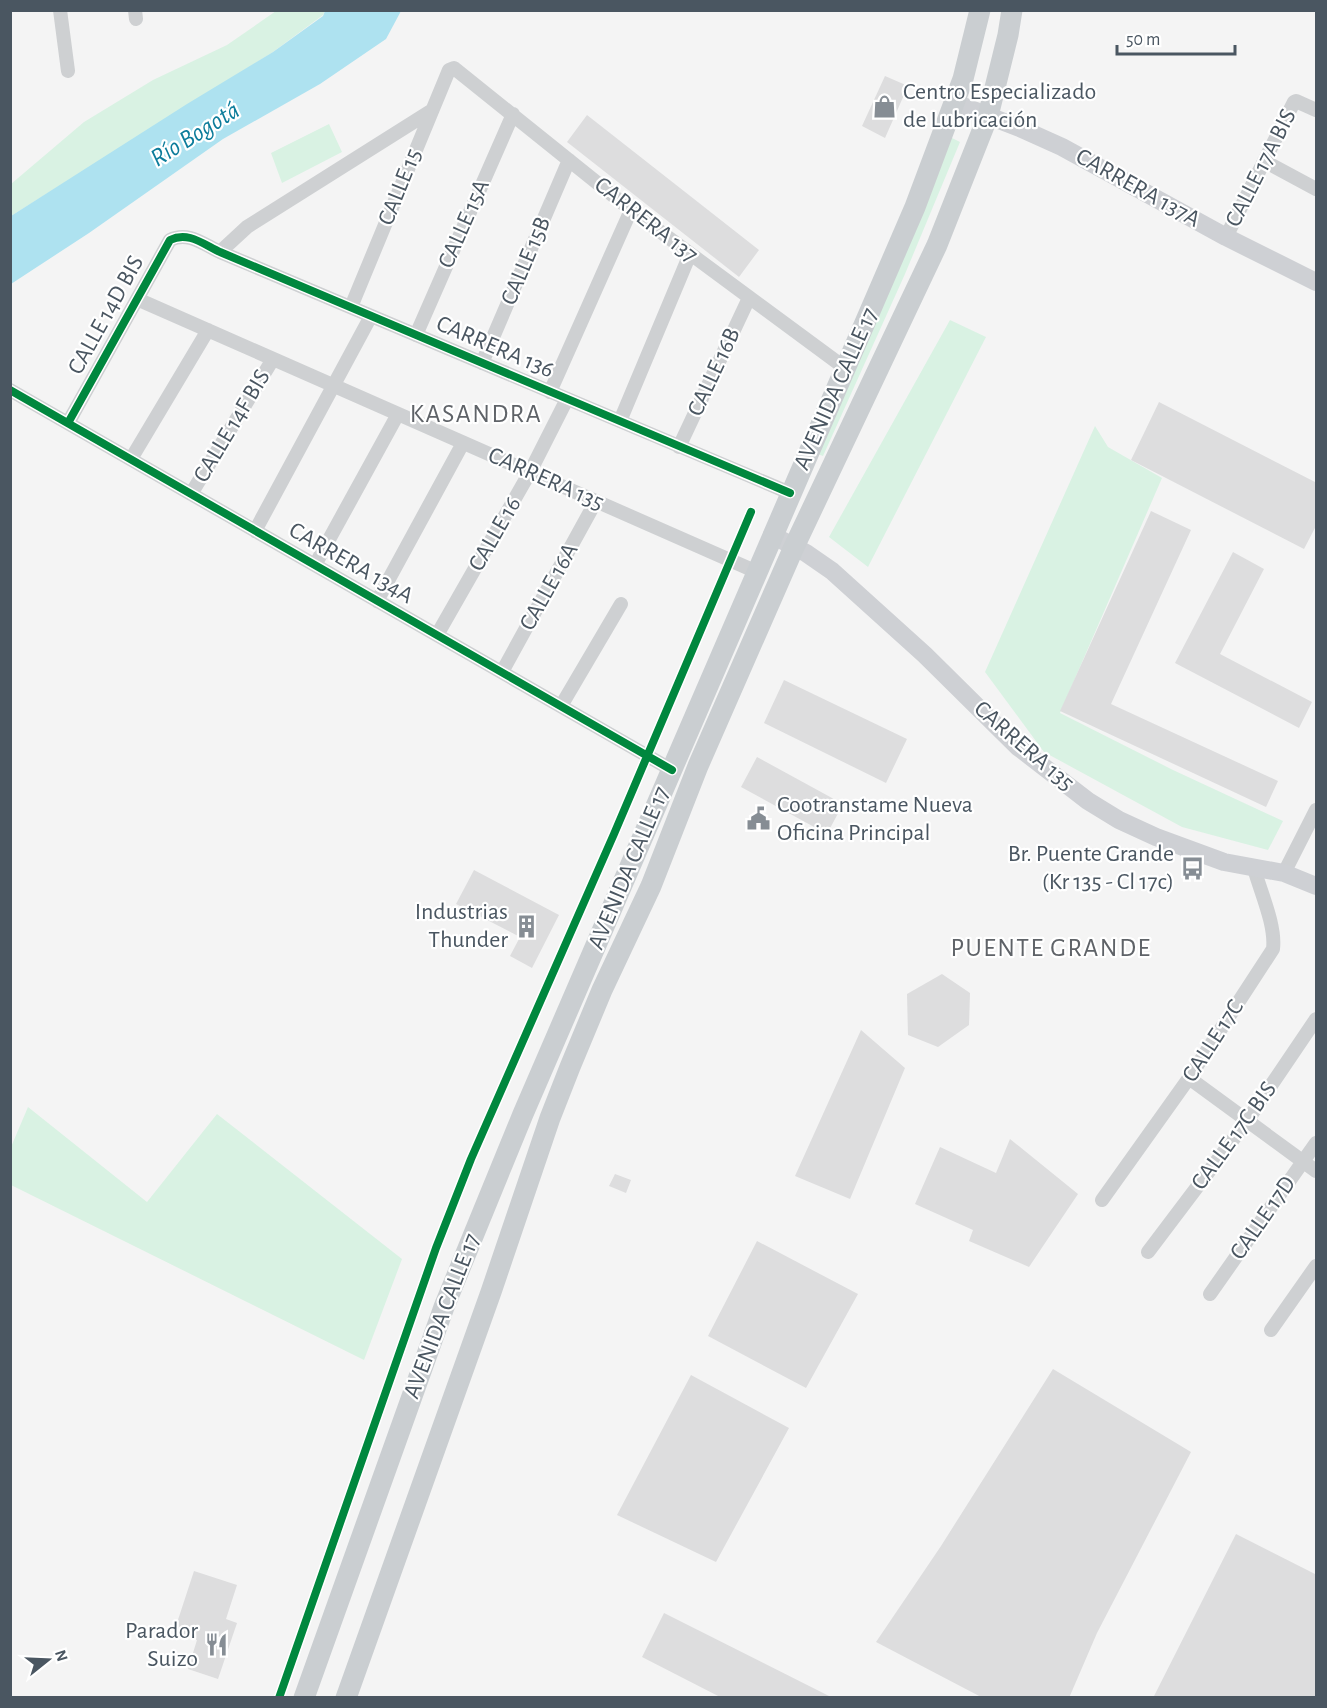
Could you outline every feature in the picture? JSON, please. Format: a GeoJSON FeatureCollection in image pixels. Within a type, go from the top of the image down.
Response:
{"type":"FeatureCollection","features":[{"type":"Feature","properties":{"kind":"main road","name":"AVENIDA CALLE 17"},"geometry":{"type":"LineString","coordinates":[[304,1698],[384,1471],[457,1276],[523,1114],[915,207],[955,103],[970,56],[980,10]]}},
{"type":"Feature","properties":{"kind":"main road","name":"AVENIDA CALLE 17"},"geometry":{"type":"LineString","coordinates":[[346,1698],[566,1077],[602,990],[651,886],[698,766],[794,547],[937,245],[988,116],[1008,35],[1011,10]]}},
{"type":"Feature","properties":{"kind":"street"},"geometry":{"type":"LineString","coordinates":[[60,10],[68,71]]}},
{"type":"Feature","properties":{"kind":"street","name":"CALLE 15"},"geometry":{"type":"LineString","coordinates":[[351,307],[430,111],[451,68]]}},
{"type":"Feature","properties":{"kind":"street","name":"CARRERA 137"},"geometry":{"type":"LineString","coordinates":[[451,68],[513,114],[631,210],[845,368]]}},
{"type":"Feature","properties":{"kind":"street","name":"CALLE 17A BIS"},"geometry":{"type":"LineString","coordinates":[[1226,237],[1294,102],[1296,100],[1317,110]]}},
{"type":"Feature","properties":{"kind":"street","name":"CARRERA 137A"},"geometry":{"type":"LineString","coordinates":[[955,103],[1062,147],[1226,237],[1317,282]]}},
{"type":"Feature","properties":{"kind":"street"},"geometry":{"type":"LineString","coordinates":[[220,252],[247,227],[430,111]]}},
{"type":"Feature","properties":{"kind":"street","name":"CALLE 15A"},"geometry":{"type":"LineString","coordinates":[[416,335],[513,114]]}},
{"type":"Feature","properties":{"kind":"street","name":"CALLE 15B"},"geometry":{"type":"LineString","coordinates":[[482,363],[569,160]]}},
{"type":"Feature","properties":{"kind":"street"},"geometry":{"type":"LineString","coordinates":[[1264,161],[1317,189]]}},
{"type":"Feature","properties":{"kind":"street"},"geometry":{"type":"LineString","coordinates":[[550,392],[631,210]]}},
{"type":"Feature","properties":{"kind":"street","name":"CARRERA 136"},"geometry":{"type":"LineString","coordinates":[[186,236],[790,493]]}},
{"type":"Feature","properties":{"kind":"street","name":"CALLE 14D BIS"},"geometry":{"type":"LineString","coordinates":[[68,423],[170,240],[186,236]]}},
{"type":"Feature","properties":{"kind":"street"},"geometry":{"type":"LineString","coordinates":[[620,421],[690,254]]}},
{"type":"Feature","properties":{"kind":"street","name":"CALLE 16B"},"geometry":{"type":"LineString","coordinates":[[679,447],[749,298]]}},
{"type":"Feature","properties":{"kind":"street","name":"CARRERA 135"},"geometry":{"type":"LineString","coordinates":[[137,299],[757,572]]}},
{"type":"Feature","properties":{"kind":"street"},"geometry":{"type":"LineString","coordinates":[[255,531],[371,316]]}},
{"type":"Feature","properties":{"kind":"street"},"geometry":{"type":"LineString","coordinates":[[131,459],[208,330]]}},
{"type":"Feature","properties":{"kind":"street","name":"CALLE 14F BIS"},"geometry":{"type":"LineString","coordinates":[[191,494],[273,359]]}},
{"type":"Feature","properties":{"kind":"street","name":"CARRERA 134A"},"geometry":{"type":"LineString","coordinates":[[10,390],[672,770]]}},
{"type":"Feature","properties":{"kind":"street","name":"CALLE 16"},"geometry":{"type":"LineString","coordinates":[[438,635],[530,472],[567,399]]}},
{"type":"Feature","properties":{"kind":"street"},"geometry":{"type":"LineString","coordinates":[[315,565],[398,414]]}},
{"type":"Feature","properties":{"kind":"street"},"geometry":{"type":"LineString","coordinates":[[377,601],[463,443]]}},
{"type":"Feature","properties":{"kind":"street","name":"CALLE 16A"},"geometry":{"type":"LineString","coordinates":[[502,672],[596,501]]}},
{"type":"Feature","properties":{"kind":"street","name":"CARRERA 135"},"geometry":{"type":"LineString","coordinates":[[772,535],[832,571],[925,655],[1018,747],[1088,801],[1119,820],[1156,837],[1224,862],[1284,873],[1317,885]]}},
{"type":"Feature","properties":{"kind":"street"},"geometry":{"type":"LineString","coordinates":[[561,706],[621,604]]}},
{"type":"Feature","properties":{"kind":"street"},"geometry":{"type":"LineString","coordinates":[[1284,873],[1317,810]]}},
{"type":"Feature","properties":{"kind":"street","name":"CALLE 17C"},"geometry":{"type":"LineString","coordinates":[[1102,1200],[1189,1078],[1273,950],[1272,930],[1254,868]]}},
{"type":"Feature","properties":{"kind":"street","name":"CALLE 17C BIS"},"geometry":{"type":"LineString","coordinates":[[1148,1252],[1247,1120],[1317,1019]]}},
{"type":"Feature","properties":{"kind":"street"},"geometry":{"type":"LineString","coordinates":[[1189,1078],[1317,1171]]}},
{"type":"Feature","properties":{"kind":"street","name":"CALLE 17D"},"geometry":{"type":"LineString","coordinates":[[1210,1294],[1317,1143]]}},
{"type":"Feature","properties":{"kind":"street"},"geometry":{"type":"LineString","coordinates":[[1271,1330],[1317,1266]]}},
{"type":"Feature","properties":{"kind":"green space"},"geometry":{"type":"Polygon","coordinates":[[[276,11],[325,11],[323,15],[273,52],[11,216],[11,184],[84,122],[153,80],[227,45],[276,11]]]}},
{"type":"Feature","properties":{"kind":"green space"},"geometry":{"type":"Polygon","coordinates":[[[329,124],[342,152],[282,183],[271,153],[329,124]]]}},
{"type":"Feature","properties":{"kind":"green space"},"geometry":{"type":"Polygon","coordinates":[[[948,136],[960,142],[905,274],[823,456],[815,453],[948,136]]]}},
{"type":"Feature","properties":{"kind":"green space"},"geometry":{"type":"Polygon","coordinates":[[[950,320],[986,337],[868,567],[829,537],[950,320]]]}},
{"type":"Feature","properties":{"kind":"green space"},"geometry":{"type":"Polygon","coordinates":[[[1095,426],[1108,447],[1162,478],[1060,713],[1173,770],[1283,821],[1268,850],[1182,827],[1044,752],[985,672],[1095,426]]]}},
{"type":"Feature","properties":{"kind":"green space"},"geometry":{"type":"Polygon","coordinates":[[[28,1107],[147,1202],[217,1114],[402,1259],[364,1360],[11,1185],[11,1147],[28,1107]]]}},
{"type":"Feature","properties":{"kind":"water","name":"Río Bogotá"},"geometry":{"type":"Polygon","coordinates":[[[325,11],[401,11],[386,39],[320,84],[223,139],[89,233],[11,284],[11,216],[273,52],[323,16],[325,11]]]}},
{"type":"Feature","properties":{"kind":"building","name":"Centro Especializado de Lubricación"},"geometry":{"type":"Polygon","coordinates":[[[885,76],[908,86],[885,138],[862,126],[885,76]]]}},
{"type":"Feature","properties":{"kind":"building"},"geometry":{"type":"Polygon","coordinates":[[[587,115],[759,250],[739,277],[567,142],[587,115]]]}},
{"type":"Feature","properties":{"kind":"building"},"geometry":{"type":"Polygon","coordinates":[[[1159,402],[1317,483],[1317,524],[1304,549],[1131,460],[1159,402]]]}},
{"type":"Feature","properties":{"kind":"building"},"geometry":{"type":"Polygon","coordinates":[[[1151,511],[1191,530],[1111,704],[1278,781],[1266,807],[1060,711],[1151,511]]]}},
{"type":"Feature","properties":{"kind":"building"},"geometry":{"type":"Polygon","coordinates":[[[1233,552],[1264,569],[1220,654],[1312,702],[1299,728],[1175,663],[1233,552]]]}},
{"type":"Feature","properties":{"kind":"building"},"geometry":{"type":"Polygon","coordinates":[[[784,680],[907,739],[886,783],[764,723],[784,680]]]}},
{"type":"Feature","properties":{"kind":"building"},"geometry":{"type":"Polygon","coordinates":[[[757,757],[843,804],[827,834],[741,787],[757,757]]]}},
{"type":"Feature","properties":{"kind":"building","name":"Industrias Thunder"},"geometry":{"type":"Polygon","coordinates":[[[474,870],[559,915],[532,968],[510,956],[520,937],[456,904],[474,870]]]}},
{"type":"Feature","properties":{"kind":"building"},"geometry":{"type":"Polygon","coordinates":[[[942,974],[970,993],[969,1025],[938,1047],[908,1035],[907,994],[942,974]]]}},
{"type":"Feature","properties":{"kind":"building"},"geometry":{"type":"Polygon","coordinates":[[[861,1030],[905,1068],[850,1199],[795,1176],[861,1030]]]}},
{"type":"Feature","properties":{"kind":"building"},"geometry":{"type":"Polygon","coordinates":[[[1010,1139],[1078,1194],[1029,1267],[969,1241],[973,1230],[915,1204],[940,1147],[996,1173],[1010,1139]]]}},
{"type":"Feature","properties":{"kind":"building"},"geometry":{"type":"Polygon","coordinates":[[[615,1174],[631,1180],[626,1193],[609,1186],[615,1174]]]}},
{"type":"Feature","properties":{"kind":"building"},"geometry":{"type":"Polygon","coordinates":[[[757,1241],[858,1294],[806,1388],[708,1336],[757,1241]]]}},
{"type":"Feature","properties":{"kind":"building"},"geometry":{"type":"Polygon","coordinates":[[[1053,1369],[1191,1452],[1097,1633],[1069,1698],[983,1698],[876,1642],[941,1546],[1053,1369]]]}},
{"type":"Feature","properties":{"kind":"building"},"geometry":{"type":"Polygon","coordinates":[[[691,1375],[789,1428],[716,1562],[617,1515],[691,1375]]]}},
{"type":"Feature","properties":{"kind":"building"},"geometry":{"type":"Polygon","coordinates":[[[1236,1534],[1317,1575],[1317,1698],[1153,1698],[1236,1534]]]}},
{"type":"Feature","properties":{"kind":"building"},"geometry":{"type":"Polygon","coordinates":[[[194,1571],[237,1585],[226,1619],[237,1623],[218,1679],[188,1669],[197,1640],[174,1632],[194,1571]]]}},
{"type":"Feature","properties":{"kind":"building"},"geometry":{"type":"Polygon","coordinates":[[[664,1613],[833,1698],[722,1698],[642,1657],[664,1613]]]}},
{"type":"Feature","properties":{"kind":"cycle path"},"geometry":{"type":"LineString","coordinates":[[68,423],[170,240],[183,237],[195,240],[790,493]]}},
{"type":"Feature","properties":{"kind":"cycle path"},"geometry":{"type":"LineString","coordinates":[[10,390],[672,770]]}},
{"type":"Feature","properties":{"kind":"cycle path"},"geometry":{"type":"LineString","coordinates":[[279,1698],[436,1248],[471,1159],[614,834],[751,512]]}},
{"type":"Feature","properties":{"kind":"place","name":"Centro Especializado de Lubricación"},"geometry":{"type":"Point","coordinates":[885,106]}},
{"type":"Feature","properties":{"kind":"place","name":"Cootranstame Nueva Oficina Principal"},"geometry":{"type":"Point","coordinates":[759,819]}},
{"type":"Feature","properties":{"kind":"place","name":"Br. Puente Grande (Kr 135 - Cl 17c)"},"geometry":{"type":"Point","coordinates":[1192,868]}},
{"type":"Feature","properties":{"kind":"place","name":"Industrias Thunder"},"geometry":{"type":"Point","coordinates":[526,926]}},
{"type":"Feature","properties":{"kind":"place","name":"Parador Suizo"},"geometry":{"type":"Point","coordinates":[216,1645]}},
{"type":"Feature","properties":{"kind":"district","name":"KASANDRA"},"geometry":{"type":"Point","coordinates":[476,414]}},
{"type":"Feature","properties":{"kind":"district","name":"PUENTE GRANDE"},"geometry":{"type":"Point","coordinates":[1051,948]}}]}
